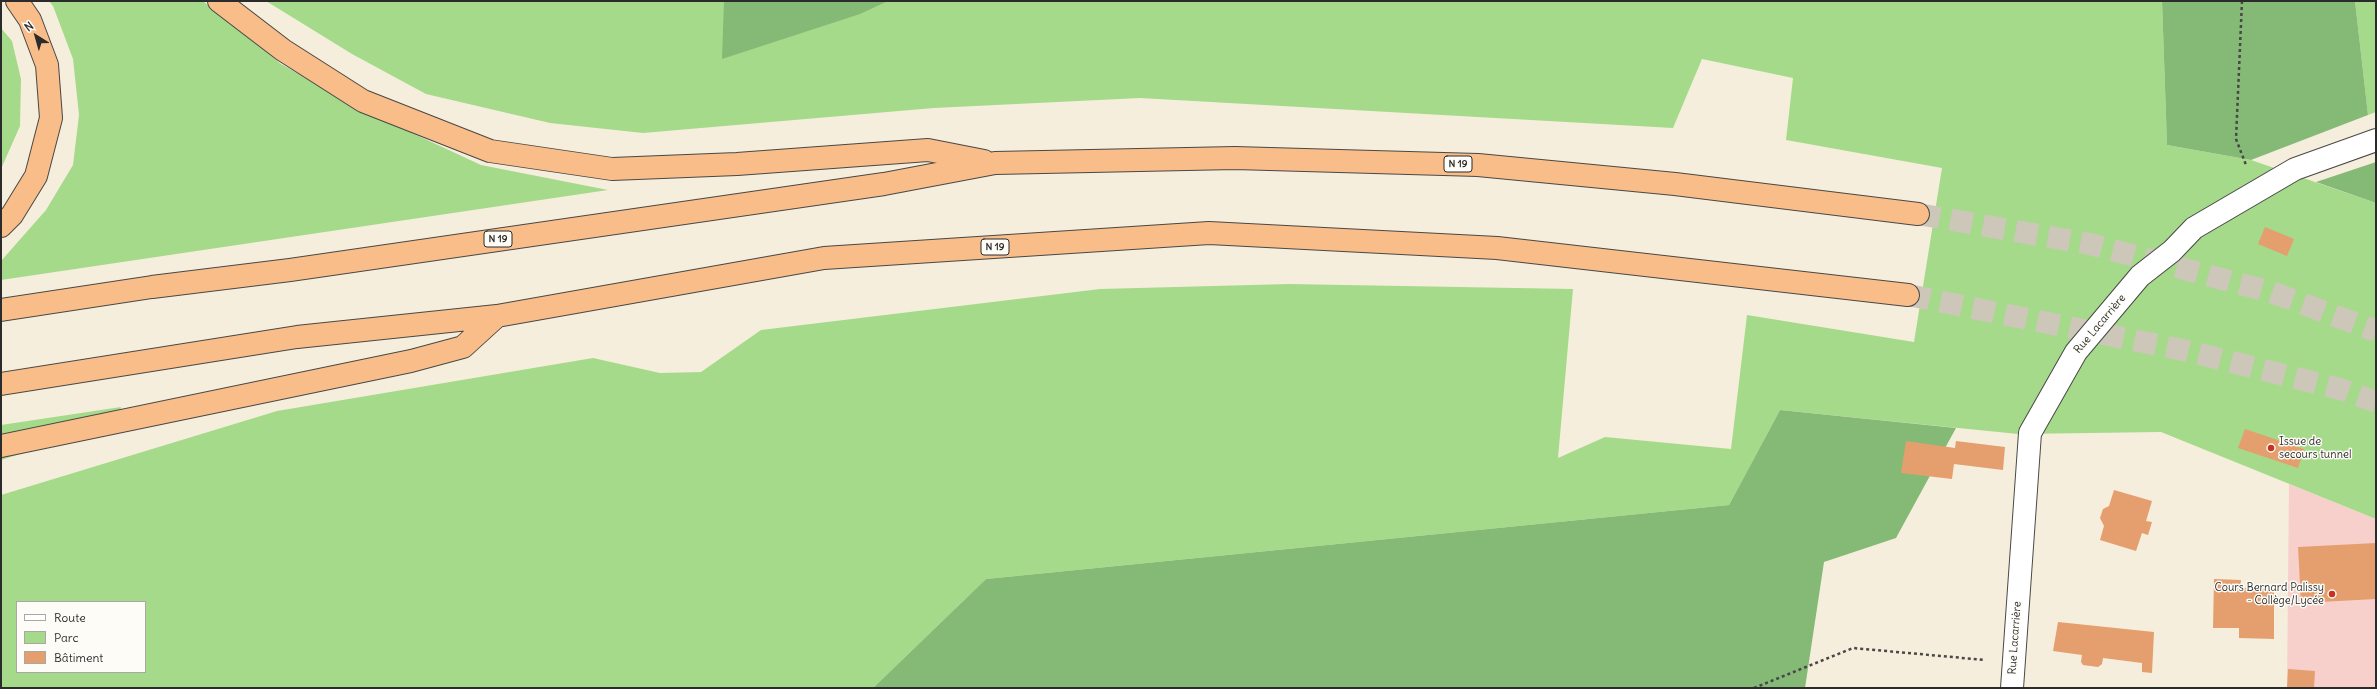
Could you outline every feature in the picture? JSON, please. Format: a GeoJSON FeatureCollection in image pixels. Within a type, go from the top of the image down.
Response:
{"type":"FeatureCollection","features":[{"type":"Feature","properties":{"kind":"highway"},"geometry":{"type":"LineString","coordinates":[[1,226],[12,215],[36,176],[51,118],[47,65],[30,20],[17,1]]}},
{"type":"Feature","properties":{"kind":"highway"},"geometry":{"type":"LineString","coordinates":[[219,1],[283,50],[363,101],[490,150],[612,169],[737,164],[928,150],[995,163]]}},
{"type":"Feature","properties":{"kind":"highway","name":"N 19"},"geometry":{"type":"LineString","coordinates":[[1,310],[152,287],[290,270],[876,186],[995,163],[1235,158],[1478,165],[1675,184],[1918,214]]}},
{"type":"Feature","properties":{"kind":"highway","name":"N 19"},"geometry":{"type":"LineString","coordinates":[[1,384],[297,338],[497,316],[824,258],[1209,233],[1497,248],[1908,295]]}},
{"type":"Feature","properties":{"kind":"highway"},"geometry":{"type":"LineString","coordinates":[[1,446],[411,361],[463,347],[497,316]]}},
{"type":"Feature","properties":{"kind":"street","name":"Rue Lacarrière"},"geometry":{"type":"LineString","coordinates":[[2012,688],[2030,433],[2076,352],[2140,276],[2172,251],[2194,228],[2295,169],[2376,140]]}},
{"type":"Feature","properties":{"kind":"path"},"geometry":{"type":"LineString","coordinates":[[2242,1],[2236,139],[2256,192]]}},
{"type":"Feature","properties":{"kind":"path"},"geometry":{"type":"LineString","coordinates":[[1754,688],[1853,648],[2013,662]]}},
{"type":"Feature","properties":{"kind":"shaded area","name":"Cours Bernard Palissy - Collège/Lycée"},"geometry":{"type":"Polygon","coordinates":[[[2289,484],[2376,519],[2376,688],[2287,688],[2289,484]]]}},
{"type":"Feature","properties":{"kind":"green space"},"geometry":{"type":"Polygon","coordinates":[[[49,1],[203,1],[281,64],[367,112],[481,165],[608,190],[1,280],[1,261],[46,210],[73,165],[79,115],[73,59],[53,6],[49,1]]]}},
{"type":"Feature","properties":{"kind":"green space"},"geometry":{"type":"Polygon","coordinates":[[[266,1],[2162,1],[2167,145],[2251,160],[2376,203],[2376,519],[2161,432],[2018,434],[1780,410],[1729,505],[986,579],[873,688],[1,688],[1,495],[277,411],[593,358],[660,373],[701,372],[761,330],[1100,289],[1289,284],[1573,289],[1558,458],[1605,437],[1731,449],[1747,315],[1914,342],[1942,168],[1786,140],[1793,78],[1702,59],[1673,128],[1140,98],[934,108],[643,133],[550,123],[426,94],[352,54],[266,1]]]}},
{"type":"Feature","properties":{"kind":"green space"},"geometry":{"type":"Polygon","coordinates":[[[724,1],[888,1],[860,14],[722,59],[724,1]]]}},
{"type":"Feature","properties":{"kind":"green space"},"geometry":{"type":"Polygon","coordinates":[[[2162,1],[2355,1],[2368,115],[2251,160],[2167,145],[2162,1]]]}},
{"type":"Feature","properties":{"kind":"green space"},"geometry":{"type":"Polygon","coordinates":[[[2355,1],[2376,1],[2376,112],[2368,115],[2355,1]]]}},
{"type":"Feature","properties":{"kind":"green space"},"geometry":{"type":"Polygon","coordinates":[[[1,28],[12,41],[21,79],[20,126],[1,169],[1,28]]]}},
{"type":"Feature","properties":{"kind":"green space"},"geometry":{"type":"Polygon","coordinates":[[[2376,162],[2376,203],[2316,182],[2376,162]]]}},
{"type":"Feature","properties":{"kind":"green space"},"geometry":{"type":"Polygon","coordinates":[[[121,407],[116,424],[1,460],[1,425],[121,407]]]}},
{"type":"Feature","properties":{"kind":"green space"},"geometry":{"type":"Polygon","coordinates":[[[1780,410],[1956,428],[1896,538],[1824,562],[1805,688],[873,688],[986,579],[1729,505],[1780,410]]]}},
{"type":"Feature","properties":{"kind":"building"},"geometry":{"type":"Polygon","coordinates":[[[2265,227],[2294,239],[2287,256],[2258,244],[2265,227]]]}},
{"type":"Feature","properties":{"kind":"building","name":"Issue de secours tunnel"},"geometry":{"type":"Polygon","coordinates":[[[2245,429],[2304,449],[2298,468],[2238,448],[2245,429]]]}},
{"type":"Feature","properties":{"kind":"building"},"geometry":{"type":"Polygon","coordinates":[[[1906,441],[1955,448],[1956,441],[2005,447],[2003,470],[1954,464],[1952,479],[1901,473],[1906,441]]]}},
{"type":"Feature","properties":{"kind":"building"},"geometry":{"type":"Polygon","coordinates":[[[2114,490],[2152,501],[2146,521],[2152,522],[2148,535],[2142,533],[2136,551],[2100,540],[2104,526],[2100,518],[2103,509],[2109,506],[2114,490]]]}},
{"type":"Feature","properties":{"kind":"building"},"geometry":{"type":"Polygon","coordinates":[[[2376,543],[2376,599],[2301,603],[2298,547],[2376,543]]]}},
{"type":"Feature","properties":{"kind":"building"},"geometry":{"type":"Polygon","coordinates":[[[2214,579],[2241,580],[2240,588],[2274,589],[2274,639],[2239,638],[2239,628],[2213,628],[2214,579]]]}},
{"type":"Feature","properties":{"kind":"building"},"geometry":{"type":"Polygon","coordinates":[[[2058,622],[2154,632],[2152,673],[2142,672],[2142,663],[2103,658],[2102,664],[2098,667],[2083,665],[2081,662],[2082,655],[2053,651],[2058,622]]]}},
{"type":"Feature","properties":{"kind":"building"},"geometry":{"type":"Polygon","coordinates":[[[2288,669],[2315,671],[2314,688],[2287,688],[2288,669]]]}},
{"type":"Feature","properties":{"kind":"tunnel"},"geometry":{"type":"LineString","coordinates":[[1918,214],[2090,244],[2271,292],[2376,331]]}},
{"type":"Feature","properties":{"kind":"tunnel"},"geometry":{"type":"LineString","coordinates":[[1908,295],[2188,351],[2340,389],[2376,402]]}},
{"type":"Feature","properties":{"kind":"place","name":"Issue de secours tunnel"},"geometry":{"type":"Point","coordinates":[2271,448]}},
{"type":"Feature","properties":{"kind":"place","name":"Cours Bernard Palissy - Collège/Lycée"},"geometry":{"type":"Point","coordinates":[2332,594]}}]}
